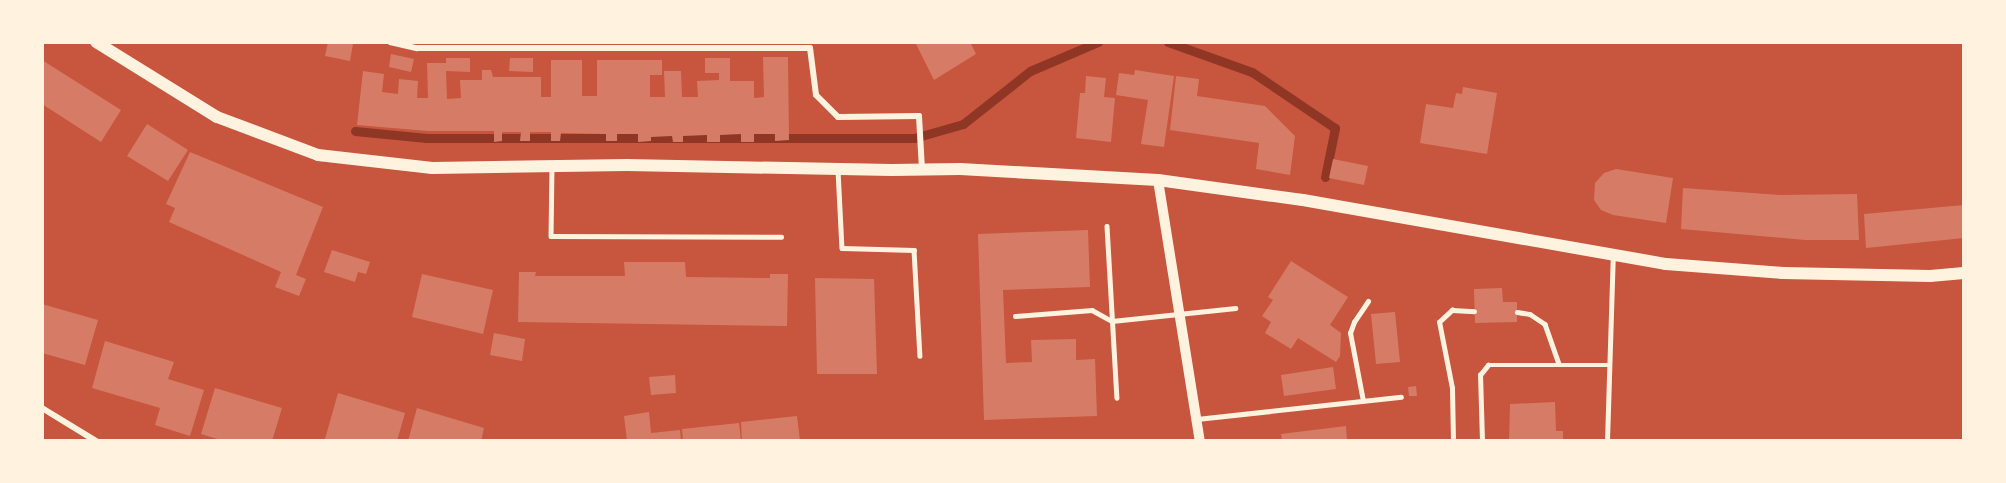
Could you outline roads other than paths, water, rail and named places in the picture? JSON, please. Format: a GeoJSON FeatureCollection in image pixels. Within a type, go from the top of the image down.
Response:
{"type":"FeatureCollection","features":[{"type":"Feature","properties":{"kind":"main road"},"geometry":{"type":"LineString","coordinates":[[96,42],[114,47],[217,117],[318,155],[432,168],[838,168],[892,171],[922,169],[1158,180],[1303,200],[1666,264],[1783,273],[1930,276],[1964,273]]}},
{"type":"Feature","properties":{"kind":"street"},"geometry":{"type":"LineString","coordinates":[[390,42],[417,48],[810,48],[816,95],[838,117],[919,116],[922,169]]}},
{"type":"Feature","properties":{"kind":"street"},"geometry":{"type":"LineString","coordinates":[[1158,180],[1200,441]]}},
{"type":"Feature","properties":{"kind":"street"},"geometry":{"type":"LineString","coordinates":[[42,408],[96,441]]}},
{"type":"Feature","properties":{"kind":"lane"},"geometry":{"type":"LineString","coordinates":[[552,167],[551,236],[781,237]]}},
{"type":"Feature","properties":{"kind":"lane"},"geometry":{"type":"LineString","coordinates":[[838,168],[842,248],[914,250],[921,356]]}},
{"type":"Feature","properties":{"kind":"lane"},"geometry":{"type":"LineString","coordinates":[[1107,226],[1117,398]]}},
{"type":"Feature","properties":{"kind":"lane"},"geometry":{"type":"LineString","coordinates":[[1607,441],[1613,253]]}},
{"type":"Feature","properties":{"kind":"lane"},"geometry":{"type":"LineString","coordinates":[[1363,401],[1350,333],[1354,321],[1368,301]]}},
{"type":"Feature","properties":{"kind":"lane"},"geometry":{"type":"LineString","coordinates":[[1015,316],[1092,310],[1112,321],[1235,308]]}},
{"type":"Feature","properties":{"kind":"lane"},"geometry":{"type":"LineString","coordinates":[[1453,441],[1452,388],[1439,322],[1452,310],[1474,311]]}},
{"type":"Feature","properties":{"kind":"lane"},"geometry":{"type":"LineString","coordinates":[[1517,312],[1530,314],[1545,324],[1559,364]]}},
{"type":"Feature","properties":{"kind":"lane"},"geometry":{"type":"LineString","coordinates":[[1482,441],[1480,375],[1488,365],[1608,365]]}},
{"type":"Feature","properties":{"kind":"lane"},"geometry":{"type":"LineString","coordinates":[[1197,418],[1401,397]]}},
{"type":"Feature","properties":{"kind":"waterway"},"geometry":{"type":"LineString","coordinates":[[355,131],[427,138],[914,138],[963,124],[1030,71],[1098,42]]}},
{"type":"Feature","properties":{"kind":"waterway"},"geometry":{"type":"LineString","coordinates":[[1168,42],[1252,72],[1335,128],[1325,177]]}}]}
